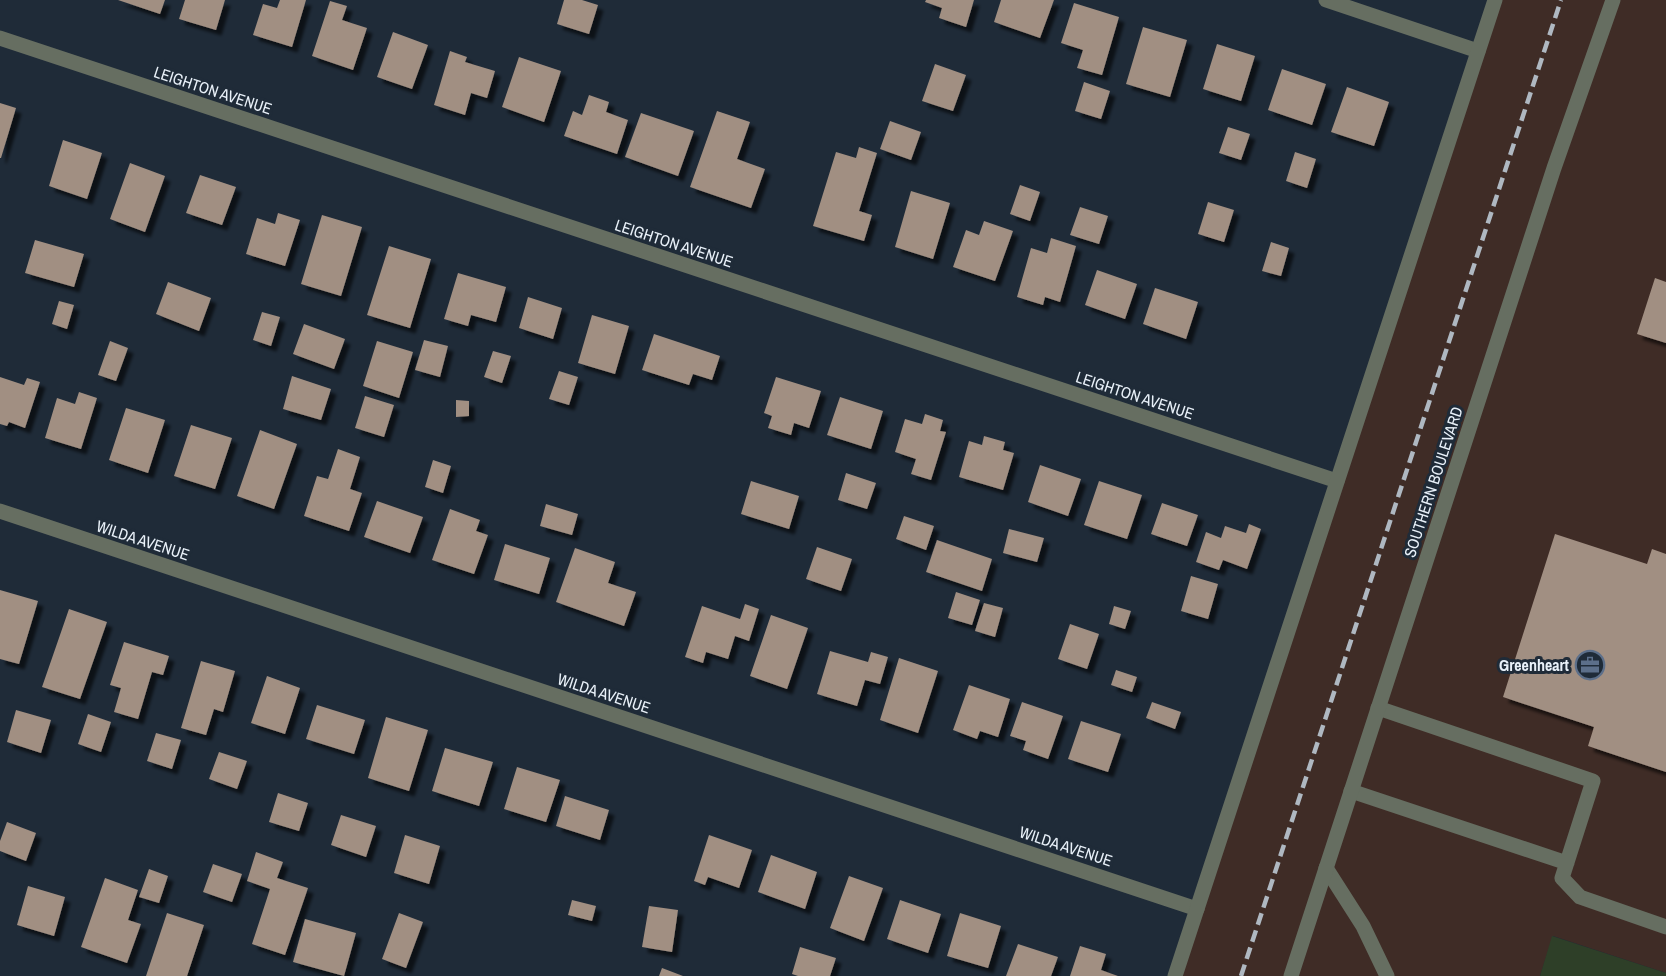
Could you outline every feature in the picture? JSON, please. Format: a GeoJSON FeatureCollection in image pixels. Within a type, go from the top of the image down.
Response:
{"type":"FeatureCollection","features":[{"type":"Feature","properties":{"kind":"street"},"geometry":{"type":"LineString","coordinates":[[1326,0],[1478,51]]}},
{"type":"Feature","properties":{"kind":"street"},"geometry":{"type":"LineString","coordinates":[[1175,976],[1495,0]]}},
{"type":"Feature","properties":{"kind":"street","name":"SOUTHERN BOULEVARD"},"geometry":{"type":"LineString","coordinates":[[1291,976],[1550,179],[1613,0]]}},
{"type":"Feature","properties":{"kind":"street","name":"LEIGHTON AVENUE"},"geometry":{"type":"LineString","coordinates":[[0,38],[1337,482]]}},
{"type":"Feature","properties":{"kind":"street","name":"WILDA AVENUE"},"geometry":{"type":"LineString","coordinates":[[0,511],[1197,909]]}},
{"type":"Feature","properties":{"kind":"street"},"geometry":{"type":"LineString","coordinates":[[1378,708],[1593,781],[1562,878],[1580,897],[1666,927]]}},
{"type":"Feature","properties":{"kind":"street"},"geometry":{"type":"LineString","coordinates":[[1351,792],[1567,863]]}},
{"type":"Feature","properties":{"kind":"street"},"geometry":{"type":"LineString","coordinates":[[1326,868],[1363,926],[1386,976]]}},
{"type":"Feature","properties":{"kind":"shaded area"},"geometry":{"type":"Polygon","coordinates":[[[1495,0],[1666,0],[1666,973],[1553,936],[1540,976],[1175,976],[1495,0]]]}},
{"type":"Feature","properties":{"kind":"green space"},"geometry":{"type":"Polygon","coordinates":[[[1552,936],[1666,973],[1666,976],[1540,976],[1552,936]]]}},
{"type":"Feature","properties":{"kind":"building"},"geometry":{"type":"Polygon","coordinates":[[[118,0],[165,0],[160,14],[118,0]]]}},
{"type":"Feature","properties":{"kind":"building"},"geometry":{"type":"Polygon","coordinates":[[[185,0],[225,0],[216,30],[179,19],[185,0]]]}},
{"type":"Feature","properties":{"kind":"building"},"geometry":{"type":"Polygon","coordinates":[[[280,0],[306,0],[292,47],[253,35],[263,4],[277,8],[280,0]]]}},
{"type":"Feature","properties":{"kind":"building"},"geometry":{"type":"Polygon","coordinates":[[[564,0],[582,0],[598,5],[589,34],[557,24],[564,0]]]}},
{"type":"Feature","properties":{"kind":"building"},"geometry":{"type":"Polygon","coordinates":[[[926,0],[974,0],[966,27],[939,18],[942,8],[925,2],[926,0]]]}},
{"type":"Feature","properties":{"kind":"building"},"geometry":{"type":"Polygon","coordinates":[[[1001,0],[1054,0],[1040,38],[994,22],[1001,0]]]}},
{"type":"Feature","properties":{"kind":"building"},"geometry":{"type":"Polygon","coordinates":[[[330,1],[347,6],[342,20],[367,28],[353,70],[312,56],[330,1]]]}},
{"type":"Feature","properties":{"kind":"building"},"geometry":{"type":"Polygon","coordinates":[[[1074,3],[1119,17],[1102,75],[1077,68],[1083,50],[1061,43],[1074,3]]]}},
{"type":"Feature","properties":{"kind":"building"},"geometry":{"type":"Polygon","coordinates":[[[1143,27],[1187,40],[1170,97],[1126,84],[1143,27]]]}},
{"type":"Feature","properties":{"kind":"building"},"geometry":{"type":"Polygon","coordinates":[[[393,32],[428,45],[412,89],[377,77],[393,32]]]}},
{"type":"Feature","properties":{"kind":"building"},"geometry":{"type":"Polygon","coordinates":[[[1217,44],[1255,56],[1241,101],[1203,89],[1217,44]]]}},
{"type":"Feature","properties":{"kind":"building"},"geometry":{"type":"Polygon","coordinates":[[[450,51],[467,57],[465,62],[495,71],[487,98],[471,93],[465,115],[434,105],[450,51]]]}},
{"type":"Feature","properties":{"kind":"building"},"geometry":{"type":"Polygon","coordinates":[[[519,57],[561,71],[544,122],[502,107],[519,57]]]}},
{"type":"Feature","properties":{"kind":"building"},"geometry":{"type":"Polygon","coordinates":[[[935,64],[966,75],[953,111],[922,101],[935,64]]]}},
{"type":"Feature","properties":{"kind":"building"},"geometry":{"type":"Polygon","coordinates":[[[1282,69],[1326,84],[1312,125],[1268,110],[1282,69]]]}},
{"type":"Feature","properties":{"kind":"building"},"geometry":{"type":"Polygon","coordinates":[[[1084,82],[1110,91],[1101,119],[1075,111],[1084,82]]]}},
{"type":"Feature","properties":{"kind":"building"},"geometry":{"type":"Polygon","coordinates":[[[1347,87],[1389,102],[1374,146],[1331,132],[1347,87]]]}},
{"type":"Feature","properties":{"kind":"building"},"geometry":{"type":"Polygon","coordinates":[[[589,95],[609,102],[606,112],[628,120],[617,154],[564,136],[573,111],[582,115],[589,95]]]}},
{"type":"Feature","properties":{"kind":"building"},"geometry":{"type":"Polygon","coordinates":[[[0,103],[16,108],[1,158],[0,158],[0,103]]]}},
{"type":"Feature","properties":{"kind":"building"},"geometry":{"type":"Polygon","coordinates":[[[717,111],[750,122],[737,159],[765,169],[751,208],[690,187],[717,111]]]}},
{"type":"Feature","properties":{"kind":"building"},"geometry":{"type":"Polygon","coordinates":[[[641,113],[694,131],[678,176],[625,157],[641,113]]]}},
{"type":"Feature","properties":{"kind":"building"},"geometry":{"type":"Polygon","coordinates":[[[890,121],[921,132],[911,160],[880,149],[890,121]]]}},
{"type":"Feature","properties":{"kind":"building"},"geometry":{"type":"Polygon","coordinates":[[[1228,127],[1250,134],[1241,160],[1219,153],[1228,127]]]}},
{"type":"Feature","properties":{"kind":"building"},"geometry":{"type":"Polygon","coordinates":[[[63,140],[102,153],[87,199],[49,186],[63,140]]]}},
{"type":"Feature","properties":{"kind":"building"},"geometry":{"type":"Polygon","coordinates":[[[859,147],[877,153],[859,211],[872,215],[864,241],[813,226],[836,152],[856,158],[859,147]]]}},
{"type":"Feature","properties":{"kind":"building"},"geometry":{"type":"Polygon","coordinates":[[[1295,152],[1316,159],[1307,188],[1286,181],[1295,152]]]}},
{"type":"Feature","properties":{"kind":"building"},"geometry":{"type":"Polygon","coordinates":[[[130,163],[165,176],[145,232],[110,219],[130,163]]]}},
{"type":"Feature","properties":{"kind":"building"},"geometry":{"type":"Polygon","coordinates":[[[200,175],[236,187],[222,225],[186,213],[200,175]]]}},
{"type":"Feature","properties":{"kind":"building"},"geometry":{"type":"Polygon","coordinates":[[[1020,185],[1040,192],[1030,221],[1010,214],[1020,185]]]}},
{"type":"Feature","properties":{"kind":"building"},"geometry":{"type":"Polygon","coordinates":[[[911,191],[950,203],[933,259],[895,247],[911,191]]]}},
{"type":"Feature","properties":{"kind":"building"},"geometry":{"type":"Polygon","coordinates":[[[1208,202],[1234,210],[1224,242],[1198,234],[1208,202]]]}},
{"type":"Feature","properties":{"kind":"building"},"geometry":{"type":"Polygon","coordinates":[[[1080,207],[1108,216],[1099,244],[1070,235],[1080,207]]]}},
{"type":"Feature","properties":{"kind":"building"},"geometry":{"type":"Polygon","coordinates":[[[278,213],[300,220],[285,266],[246,254],[257,218],[275,224],[278,213]]]}},
{"type":"Feature","properties":{"kind":"building"},"geometry":{"type":"Polygon","coordinates":[[[322,215],[362,227],[341,296],[301,284],[322,215]]]}},
{"type":"Feature","properties":{"kind":"building"},"geometry":{"type":"Polygon","coordinates":[[[984,221],[1013,231],[995,281],[953,267],[966,230],[979,235],[984,221]]]}},
{"type":"Feature","properties":{"kind":"building"},"geometry":{"type":"Polygon","coordinates":[[[1051,238],[1076,246],[1060,302],[1045,297],[1043,305],[1017,297],[1031,248],[1047,253],[1051,238]]]}},
{"type":"Feature","properties":{"kind":"building"},"geometry":{"type":"Polygon","coordinates":[[[35,240],[84,254],[74,287],[25,273],[35,240]]]}},
{"type":"Feature","properties":{"kind":"building"},"geometry":{"type":"Polygon","coordinates":[[[1271,242],[1289,248],[1281,276],[1262,271],[1271,242]]]}},
{"type":"Feature","properties":{"kind":"building"},"geometry":{"type":"Polygon","coordinates":[[[389,246],[431,259],[410,328],[367,315],[389,246]]]}},
{"type":"Feature","properties":{"kind":"building"},"geometry":{"type":"Polygon","coordinates":[[[1097,270],[1137,284],[1125,319],[1085,305],[1097,270]]]}},
{"type":"Feature","properties":{"kind":"building"},"geometry":{"type":"Polygon","coordinates":[[[458,273],[506,287],[496,322],[471,315],[468,326],[444,319],[458,273]]]}},
{"type":"Feature","properties":{"kind":"building"},"geometry":{"type":"Polygon","coordinates":[[[1655,278],[1666,282],[1666,343],[1637,334],[1655,278]]]}},
{"type":"Feature","properties":{"kind":"building"},"geometry":{"type":"Polygon","coordinates":[[[168,282],[211,298],[199,331],[156,314],[168,282]]]}},
{"type":"Feature","properties":{"kind":"building"},"geometry":{"type":"Polygon","coordinates":[[[1155,288],[1198,302],[1186,339],[1143,324],[1155,288]]]}},
{"type":"Feature","properties":{"kind":"building"},"geometry":{"type":"Polygon","coordinates":[[[528,297],[562,308],[553,339],[519,328],[528,297]]]}},
{"type":"Feature","properties":{"kind":"building"},"geometry":{"type":"Polygon","coordinates":[[[59,301],[74,305],[67,329],[52,324],[59,301]]]}},
{"type":"Feature","properties":{"kind":"building"},"geometry":{"type":"Polygon","coordinates":[[[262,312],[280,317],[271,346],[253,340],[262,312]]]}},
{"type":"Feature","properties":{"kind":"building"},"geometry":{"type":"Polygon","coordinates":[[[592,315],[629,326],[615,374],[578,363],[592,315]]]}},
{"type":"Feature","properties":{"kind":"building"},"geometry":{"type":"Polygon","coordinates":[[[304,324],[345,339],[334,369],[293,354],[304,324]]]}},
{"type":"Feature","properties":{"kind":"building"},"geometry":{"type":"Polygon","coordinates":[[[654,334],[720,356],[712,380],[693,374],[689,385],[642,370],[654,334]]]}},
{"type":"Feature","properties":{"kind":"building"},"geometry":{"type":"Polygon","coordinates":[[[424,340],[448,346],[440,377],[415,370],[424,340]]]}},
{"type":"Feature","properties":{"kind":"building"},"geometry":{"type":"Polygon","coordinates":[[[110,341],[128,348],[116,381],[98,375],[110,341]]]}},
{"type":"Feature","properties":{"kind":"building"},"geometry":{"type":"Polygon","coordinates":[[[377,341],[413,352],[399,398],[363,386],[377,341]]]}},
{"type":"Feature","properties":{"kind":"building"},"geometry":{"type":"Polygon","coordinates":[[[493,351],[511,356],[502,383],[484,377],[493,351]]]}},
{"type":"Feature","properties":{"kind":"building"},"geometry":{"type":"Polygon","coordinates":[[[559,371],[578,377],[569,405],[549,399],[559,371]]]}},
{"type":"Feature","properties":{"kind":"building"},"geometry":{"type":"Polygon","coordinates":[[[292,376],[331,389],[321,420],[283,409],[292,376]]]}},
{"type":"Feature","properties":{"kind":"building"},"geometry":{"type":"Polygon","coordinates":[[[0,377],[24,385],[27,378],[40,382],[25,428],[9,422],[7,426],[0,424],[0,377]]]}},
{"type":"Feature","properties":{"kind":"building"},"geometry":{"type":"Polygon","coordinates":[[[776,377],[821,391],[809,428],[794,423],[791,435],[768,428],[772,416],[764,413],[776,377]]]}},
{"type":"Feature","properties":{"kind":"building"},"geometry":{"type":"Polygon","coordinates":[[[79,392],[97,398],[81,449],[45,438],[57,398],[75,404],[79,392]]]}},
{"type":"Feature","properties":{"kind":"building"},"geometry":{"type":"Polygon","coordinates":[[[365,396],[394,405],[384,437],[355,428],[365,396]]]}},
{"type":"Feature","properties":{"kind":"building"},"geometry":{"type":"Polygon","coordinates":[[[840,397],[883,411],[871,449],[827,435],[840,397]]]}},
{"type":"Feature","properties":{"kind":"building"},"geometry":{"type":"Polygon","coordinates":[[[456,400],[469,401],[469,416],[456,417],[456,400]]]}},
{"type":"Feature","properties":{"kind":"building"},"geometry":{"type":"Polygon","coordinates":[[[126,408],[165,420],[148,473],[109,460],[126,408]]]}},
{"type":"Feature","properties":{"kind":"building"},"geometry":{"type":"Polygon","coordinates":[[[925,414],[943,420],[940,431],[946,432],[931,480],[911,474],[916,459],[895,452],[905,419],[922,424],[925,414]]]}},
{"type":"Feature","properties":{"kind":"building"},"geometry":{"type":"Polygon","coordinates":[[[191,425],[232,438],[215,489],[174,476],[191,425]]]}},
{"type":"Feature","properties":{"kind":"building"},"geometry":{"type":"Polygon","coordinates":[[[260,430],[297,444],[274,509],[237,496],[260,430]]]}},
{"type":"Feature","properties":{"kind":"building"},"geometry":{"type":"Polygon","coordinates":[[[984,436],[1005,442],[1003,450],[1014,453],[1003,490],[959,477],[969,441],[982,445],[984,436]]]}},
{"type":"Feature","properties":{"kind":"building"},"geometry":{"type":"Polygon","coordinates":[[[338,449],[360,457],[350,489],[362,493],[349,531],[304,516],[317,476],[328,479],[338,449]]]}},
{"type":"Feature","properties":{"kind":"building"},"geometry":{"type":"Polygon","coordinates":[[[433,460],[451,466],[443,493],[425,487],[433,460]]]}},
{"type":"Feature","properties":{"kind":"building"},"geometry":{"type":"Polygon","coordinates":[[[1040,465],[1081,479],[1068,516],[1028,502],[1040,465]]]}},
{"type":"Feature","properties":{"kind":"building"},"geometry":{"type":"Polygon","coordinates":[[[846,473],[876,483],[867,509],[838,500],[846,473]]]}},
{"type":"Feature","properties":{"kind":"building"},"geometry":{"type":"Polygon","coordinates":[[[751,481],[799,496],[789,529],[741,514],[751,481]]]}},
{"type":"Feature","properties":{"kind":"building"},"geometry":{"type":"Polygon","coordinates":[[[1099,481],[1142,495],[1127,539],[1084,525],[1099,481]]]}},
{"type":"Feature","properties":{"kind":"building"},"geometry":{"type":"Polygon","coordinates":[[[377,501],[423,517],[410,553],[364,537],[377,501]]]}},
{"type":"Feature","properties":{"kind":"building"},"geometry":{"type":"Polygon","coordinates":[[[1162,503],[1198,515],[1187,546],[1151,534],[1162,503]]]}},
{"type":"Feature","properties":{"kind":"building"},"geometry":{"type":"Polygon","coordinates":[[[546,504],[578,514],[572,535],[540,526],[546,504]]]}},
{"type":"Feature","properties":{"kind":"building"},"geometry":{"type":"Polygon","coordinates":[[[450,509],[480,520],[476,531],[488,535],[474,574],[432,560],[450,509]]]}},
{"type":"Feature","properties":{"kind":"building"},"geometry":{"type":"Polygon","coordinates":[[[904,516],[934,526],[926,550],[896,539],[904,516]]]}},
{"type":"Feature","properties":{"kind":"building"},"geometry":{"type":"Polygon","coordinates":[[[1249,524],[1261,529],[1247,569],[1223,560],[1219,570],[1196,562],[1206,532],[1221,538],[1225,526],[1246,533],[1249,524]]]}},
{"type":"Feature","properties":{"kind":"building"},"geometry":{"type":"Polygon","coordinates":[[[1009,529],[1044,538],[1037,562],[1003,553],[1009,529]]]}},
{"type":"Feature","properties":{"kind":"building","name":"Greenheart"},"geometry":{"type":"Polygon","coordinates":[[[1555,534],[1647,564],[1652,549],[1666,554],[1666,772],[1588,746],[1594,727],[1503,697],[1555,534]]]}},
{"type":"Feature","properties":{"kind":"building"},"geometry":{"type":"Polygon","coordinates":[[[937,540],[992,559],[982,591],[926,572],[937,540]]]}},
{"type":"Feature","properties":{"kind":"building"},"geometry":{"type":"Polygon","coordinates":[[[505,544],[550,558],[539,594],[494,580],[505,544]]]}},
{"type":"Feature","properties":{"kind":"building"},"geometry":{"type":"Polygon","coordinates":[[[817,547],[852,559],[841,591],[806,579],[817,547]]]}},
{"type":"Feature","properties":{"kind":"building"},"geometry":{"type":"Polygon","coordinates":[[[575,548],[615,562],[608,583],[636,592],[624,626],[556,602],[575,548]]]}},
{"type":"Feature","properties":{"kind":"building"},"geometry":{"type":"Polygon","coordinates":[[[1191,576],[1218,584],[1208,619],[1181,611],[1191,576]]]}},
{"type":"Feature","properties":{"kind":"building"},"geometry":{"type":"Polygon","coordinates":[[[0,590],[38,601],[19,664],[0,659],[0,590]]]}},
{"type":"Feature","properties":{"kind":"building"},"geometry":{"type":"Polygon","coordinates":[[[956,592],[980,600],[972,625],[948,618],[956,592]]]}},
{"type":"Feature","properties":{"kind":"building"},"geometry":{"type":"Polygon","coordinates":[[[984,603],[1003,608],[995,637],[975,631],[984,603]]]}},
{"type":"Feature","properties":{"kind":"building"},"geometry":{"type":"Polygon","coordinates":[[[745,604],[759,609],[749,641],[735,636],[728,659],[706,652],[703,663],[685,657],[702,606],[740,619],[745,604]]]}},
{"type":"Feature","properties":{"kind":"building"},"geometry":{"type":"Polygon","coordinates":[[[1114,606],[1131,611],[1125,629],[1109,624],[1114,606]]]}},
{"type":"Feature","properties":{"kind":"building"},"geometry":{"type":"Polygon","coordinates":[[[69,609],[107,622],[80,699],[42,687],[69,609]]]}},
{"type":"Feature","properties":{"kind":"building"},"geometry":{"type":"Polygon","coordinates":[[[771,615],[808,628],[787,689],[750,676],[771,615]]]}},
{"type":"Feature","properties":{"kind":"building"},"geometry":{"type":"Polygon","coordinates":[[[1070,624],[1099,634],[1087,669],[1058,659],[1070,624]]]}},
{"type":"Feature","properties":{"kind":"building"},"geometry":{"type":"Polygon","coordinates":[[[124,642],[169,656],[163,675],[152,672],[138,719],[114,712],[121,688],[110,685],[124,642]]]}},
{"type":"Feature","properties":{"kind":"building"},"geometry":{"type":"Polygon","coordinates":[[[830,651],[868,662],[871,652],[888,657],[880,684],[865,680],[857,706],[817,694],[830,651]]]}},
{"type":"Feature","properties":{"kind":"building"},"geometry":{"type":"Polygon","coordinates":[[[899,658],[938,671],[918,733],[880,720],[899,658]]]}},
{"type":"Feature","properties":{"kind":"building"},"geometry":{"type":"Polygon","coordinates":[[[201,661],[235,671],[223,712],[214,709],[206,735],[181,728],[201,661]]]}},
{"type":"Feature","properties":{"kind":"building"},"geometry":{"type":"Polygon","coordinates":[[[1116,670],[1137,677],[1132,692],[1111,685],[1116,670]]]}},
{"type":"Feature","properties":{"kind":"building"},"geometry":{"type":"Polygon","coordinates":[[[267,676],[300,688],[285,734],[251,723],[267,676]]]}},
{"type":"Feature","properties":{"kind":"building"},"geometry":{"type":"Polygon","coordinates":[[[969,685],[1010,699],[998,737],[980,731],[977,739],[953,730],[969,685]]]}},
{"type":"Feature","properties":{"kind":"building"},"geometry":{"type":"Polygon","coordinates":[[[1022,702],[1063,716],[1048,759],[1023,750],[1026,741],[1010,736],[1022,702]]]}},
{"type":"Feature","properties":{"kind":"building"},"geometry":{"type":"Polygon","coordinates":[[[1152,702],[1181,712],[1175,729],[1146,718],[1152,702]]]}},
{"type":"Feature","properties":{"kind":"building"},"geometry":{"type":"Polygon","coordinates":[[[317,705],[365,720],[354,754],[306,739],[317,705]]]}},
{"type":"Feature","properties":{"kind":"building"},"geometry":{"type":"Polygon","coordinates":[[[16,710],[51,720],[41,753],[7,742],[16,710]]]}},
{"type":"Feature","properties":{"kind":"building"},"geometry":{"type":"Polygon","coordinates":[[[88,714],[111,722],[101,752],[78,744],[88,714]]]}},
{"type":"Feature","properties":{"kind":"building"},"geometry":{"type":"Polygon","coordinates":[[[386,717],[428,730],[409,791],[368,778],[386,717]]]}},
{"type":"Feature","properties":{"kind":"building"},"geometry":{"type":"Polygon","coordinates":[[[1081,721],[1121,734],[1108,772],[1068,759],[1081,721]]]}},
{"type":"Feature","properties":{"kind":"building"},"geometry":{"type":"Polygon","coordinates":[[[156,733],[181,740],[172,769],[147,761],[156,733]]]}},
{"type":"Feature","properties":{"kind":"building"},"geometry":{"type":"Polygon","coordinates":[[[445,748],[493,762],[479,806],[432,791],[445,748]]]}},
{"type":"Feature","properties":{"kind":"building"},"geometry":{"type":"Polygon","coordinates":[[[219,752],[247,761],[237,789],[209,779],[219,752]]]}},
{"type":"Feature","properties":{"kind":"building"},"geometry":{"type":"Polygon","coordinates":[[[517,767],[560,780],[546,822],[504,809],[517,767]]]}},
{"type":"Feature","properties":{"kind":"building"},"geometry":{"type":"Polygon","coordinates":[[[278,793],[308,803],[299,831],[269,822],[278,793]]]}},
{"type":"Feature","properties":{"kind":"building"},"geometry":{"type":"Polygon","coordinates":[[[565,796],[609,810],[600,840],[556,826],[565,796]]]}},
{"type":"Feature","properties":{"kind":"building"},"geometry":{"type":"Polygon","coordinates":[[[341,815],[376,826],[366,857],[331,845],[341,815]]]}},
{"type":"Feature","properties":{"kind":"building"},"geometry":{"type":"Polygon","coordinates":[[[7,822],[36,833],[26,861],[0,851],[0,841],[7,822]]]}},
{"type":"Feature","properties":{"kind":"building"},"geometry":{"type":"Polygon","coordinates":[[[405,835],[440,846],[429,884],[394,873],[405,835]]]}},
{"type":"Feature","properties":{"kind":"building"},"geometry":{"type":"Polygon","coordinates":[[[709,835],[752,850],[739,888],[708,877],[705,885],[694,881],[709,835]]]}},
{"type":"Feature","properties":{"kind":"building"},"geometry":{"type":"Polygon","coordinates":[[[256,852],[283,862],[277,878],[308,888],[285,955],[252,944],[270,889],[247,881],[256,852]]]}},
{"type":"Feature","properties":{"kind":"building"},"geometry":{"type":"Polygon","coordinates":[[[771,855],[817,872],[805,909],[758,892],[771,855]]]}},
{"type":"Feature","properties":{"kind":"building"},"geometry":{"type":"Polygon","coordinates":[[[213,864],[242,874],[232,902],[203,892],[213,864]]]}},
{"type":"Feature","properties":{"kind":"building"},"geometry":{"type":"Polygon","coordinates":[[[149,869],[168,876],[159,903],[139,897],[149,869]]]}},
{"type":"Feature","properties":{"kind":"building"},"geometry":{"type":"Polygon","coordinates":[[[849,876],[883,888],[864,941],[830,928],[849,876]]]}},
{"type":"Feature","properties":{"kind":"building"},"geometry":{"type":"Polygon","coordinates":[[[105,878],[138,890],[128,920],[141,924],[127,963],[81,947],[105,878]]]}},
{"type":"Feature","properties":{"kind":"building"},"geometry":{"type":"Polygon","coordinates":[[[28,886],[65,897],[54,936],[17,925],[28,886]]]}},
{"type":"Feature","properties":{"kind":"building"},"geometry":{"type":"Polygon","coordinates":[[[572,900],[596,906],[592,921],[568,915],[572,900]]]}},
{"type":"Feature","properties":{"kind":"building"},"geometry":{"type":"Polygon","coordinates":[[[900,900],[941,914],[928,953],[887,939],[900,900]]]}},
{"type":"Feature","properties":{"kind":"building"},"geometry":{"type":"Polygon","coordinates":[[[649,906],[678,910],[672,952],[642,947],[649,906]]]}},
{"type":"Feature","properties":{"kind":"building"},"geometry":{"type":"Polygon","coordinates":[[[167,913],[204,925],[187,976],[146,976],[167,913]]]}},
{"type":"Feature","properties":{"kind":"building"},"geometry":{"type":"Polygon","coordinates":[[[399,913],[423,922],[406,968],[382,959],[399,913]]]}},
{"type":"Feature","properties":{"kind":"building"},"geometry":{"type":"Polygon","coordinates":[[[960,913],[1001,926],[988,968],[947,956],[960,913]]]}},
{"type":"Feature","properties":{"kind":"building"},"geometry":{"type":"Polygon","coordinates":[[[305,919],[356,933],[344,976],[293,962],[305,919]]]}},
{"type":"Feature","properties":{"kind":"building"},"geometry":{"type":"Polygon","coordinates":[[[1018,944],[1058,957],[1051,976],[1006,976],[1018,944]]]}},
{"type":"Feature","properties":{"kind":"building"},"geometry":{"type":"Polygon","coordinates":[[[1080,946],[1106,954],[1101,970],[1118,976],[1070,976],[1080,946]]]}},
{"type":"Feature","properties":{"kind":"building"},"geometry":{"type":"Polygon","coordinates":[[[800,947],[836,958],[830,976],[792,974],[800,947]]]}},
{"type":"Feature","properties":{"kind":"building"},"geometry":{"type":"Polygon","coordinates":[[[662,968],[683,976],[659,976],[662,968]]]}},
{"type":"Feature","properties":{"kind":"railway"},"geometry":{"type":"LineString","coordinates":[[1241,976],[1561,0]]}},
{"type":"Feature","properties":{"kind":"place","name":"Greenheart"},"geometry":{"type":"Point","coordinates":[1590,665]}}]}
